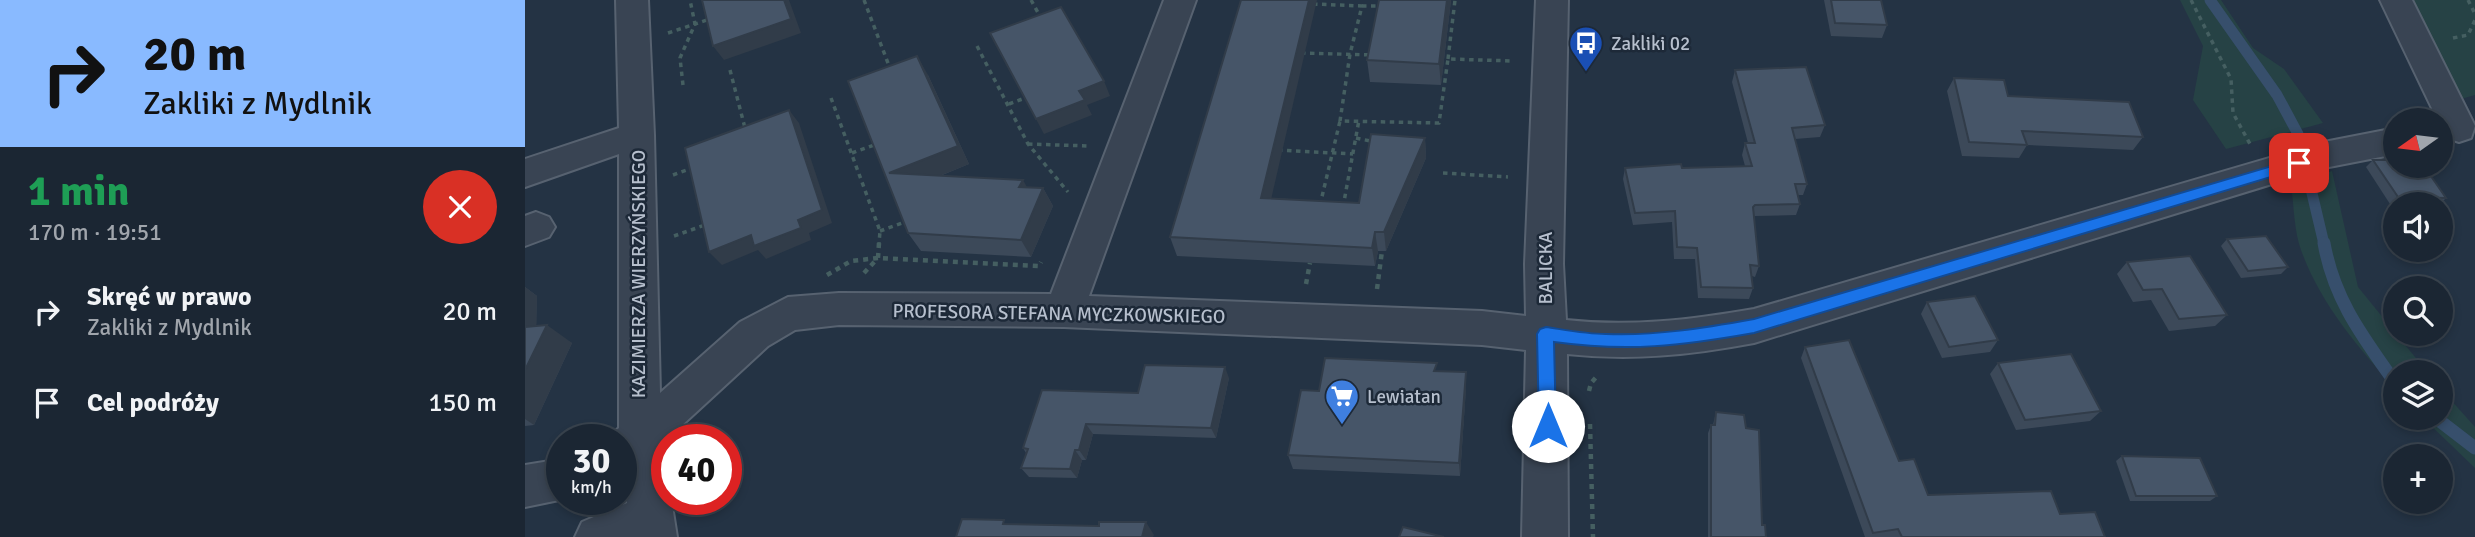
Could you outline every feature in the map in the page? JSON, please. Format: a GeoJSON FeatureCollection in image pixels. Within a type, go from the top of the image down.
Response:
{"type":"FeatureCollection","features":[{"type":"Feature","properties":{"kind":"street","name":"KAZIMIERZA WIERZYŃSKIEGO"},"geometry":{"type":"LineString","coordinates":[[632,0],[637,135],[638,369],[633,424]]}},
{"type":"Feature","properties":{"kind":"street"},"geometry":{"type":"LineString","coordinates":[[1064,311],[1180,0]]}},
{"type":"Feature","properties":{"kind":"street","name":"BALICKA"},"geometry":{"type":"LineString","coordinates":[[1545,537],[1544,264],[1552,0]]}},
{"type":"Feature","properties":{"kind":"street"},"geometry":{"type":"LineString","coordinates":[[2396,0],[2458,129]]}},
{"type":"Feature","properties":{"kind":"street","name":"KAZIMIERZA WIERZYŃSKIEGO"},"geometry":{"type":"LineString","coordinates":[[544,158],[637,135]]}},
{"type":"Feature","properties":{"kind":"street","name":"PROFESORA STEFANA MYCZKOWSKIEGO"},"geometry":{"type":"LineString","coordinates":[[637,439],[754,334],[788,314],[839,309],[1064,311],[1482,328],[1604,341],[1688,338],[1754,326],[2297,163],[2383,144]]}},
{"type":"Feature","properties":{"kind":"street"},"geometry":{"type":"LineString","coordinates":[[525,486],[546,482]]}},
{"type":"Feature","properties":{"kind":"street","name":"KAZIMIERZA WIERZYŃSKIEGO"},"geometry":{"type":"LineString","coordinates":[[626,533],[627,515]]}},
{"type":"Feature","properties":{"kind":"path"},"geometry":{"type":"LineString","coordinates":[[683,85],[680,58],[695,24],[690,0]]}},
{"type":"Feature","properties":{"kind":"path"},"geometry":{"type":"LineString","coordinates":[[864,0],[892,76]]}},
{"type":"Feature","properties":{"kind":"path"},"geometry":{"type":"LineString","coordinates":[[1031,0],[1044,22]]}},
{"type":"Feature","properties":{"kind":"path"},"geometry":{"type":"LineString","coordinates":[[1340,121],[1439,123],[1455,0]]}},
{"type":"Feature","properties":{"kind":"path"},"geometry":{"type":"LineString","coordinates":[[2191,0],[2231,79],[2233,113],[2297,163]]}},
{"type":"Feature","properties":{"kind":"path"},"geometry":{"type":"LineString","coordinates":[[2468,0],[2475,14]]}},
{"type":"Feature","properties":{"kind":"path"},"geometry":{"type":"LineString","coordinates":[[1309,4],[1391,6]]}},
{"type":"Feature","properties":{"kind":"path"},"geometry":{"type":"LineString","coordinates":[[1320,206],[1340,121],[1350,54],[1362,6]]}},
{"type":"Feature","properties":{"kind":"path"},"geometry":{"type":"LineString","coordinates":[[658,37],[714,18]]}},
{"type":"Feature","properties":{"kind":"path"},"geometry":{"type":"LineString","coordinates":[[977,46],[1028,144],[1069,190],[1064,203]]}},
{"type":"Feature","properties":{"kind":"path"},"geometry":{"type":"LineString","coordinates":[[1297,53],[1383,55]]}},
{"type":"Feature","properties":{"kind":"path"},"geometry":{"type":"LineString","coordinates":[[1448,59],[1511,61]]}},
{"type":"Feature","properties":{"kind":"path"},"geometry":{"type":"LineString","coordinates":[[730,70],[745,128]]}},
{"type":"Feature","properties":{"kind":"path"},"geometry":{"type":"LineString","coordinates":[[831,98],[880,231],[878,258],[1039,266],[1044,253]]}},
{"type":"Feature","properties":{"kind":"path"},"geometry":{"type":"LineString","coordinates":[[1009,104],[1025,98]]}},
{"type":"Feature","properties":{"kind":"path"},"geometry":{"type":"LineString","coordinates":[[1342,216],[1359,120]]}},
{"type":"Feature","properties":{"kind":"path"},"geometry":{"type":"LineString","coordinates":[[1356,138],[1370,141]]}},
{"type":"Feature","properties":{"kind":"path"},"geometry":{"type":"LineString","coordinates":[[852,153],[878,143]]}},
{"type":"Feature","properties":{"kind":"path"},"geometry":{"type":"LineString","coordinates":[[1028,144],[1088,146]]}},
{"type":"Feature","properties":{"kind":"path"},"geometry":{"type":"LineString","coordinates":[[1274,149],[1353,154]]}},
{"type":"Feature","properties":{"kind":"path"},"geometry":{"type":"LineString","coordinates":[[693,157],[695,167]]}},
{"type":"Feature","properties":{"kind":"path"},"geometry":{"type":"LineString","coordinates":[[1443,173],[1505,176]]}},
{"type":"Feature","properties":{"kind":"path"},"geometry":{"type":"LineString","coordinates":[[1311,209],[1320,206],[1343,207]]}},
{"type":"Feature","properties":{"kind":"path"},"geometry":{"type":"LineString","coordinates":[[880,231],[908,221]]}},
{"type":"Feature","properties":{"kind":"path"},"geometry":{"type":"LineString","coordinates":[[669,238],[705,225]]}},
{"type":"Feature","properties":{"kind":"path"},"geometry":{"type":"LineString","coordinates":[[1377,291],[1382,251]]}},
{"type":"Feature","properties":{"kind":"path"},"geometry":{"type":"LineString","coordinates":[[1587,404],[1591,383],[1604,371]]}},
{"type":"Feature","properties":{"kind":"path"},"geometry":{"type":"LineString","coordinates":[[1589,416],[1592,440],[1593,537]]}},
{"type":"Feature","properties":{"kind":"green space"},"geometry":{"type":"Polygon","coordinates":[[[2180,0],[2221,0],[2253,48],[2284,69],[2323,123],[2226,149],[2193,100],[2203,46],[2180,0]]]}},
{"type":"Feature","properties":{"kind":"green space"},"geometry":{"type":"Polygon","coordinates":[[[2412,0],[2475,0],[2475,95],[2461,99],[2412,0]]]}},
{"type":"Feature","properties":{"kind":"green space"},"geometry":{"type":"Polygon","coordinates":[[[2332,171],[2358,287],[2383,318],[2383,346],[2406,346],[2417,360],[2383,360],[2383,374],[2341,324],[2309,270],[2299,243],[2291,185],[2332,171]]]}},
{"type":"Feature","properties":{"kind":"green space"},"geometry":{"type":"Polygon","coordinates":[[[2453,402],[2475,427],[2475,468],[2435,430],[2453,430],[2453,402]]]}},
{"type":"Feature","properties":{"kind":"building"},"geometry":{"type":"Polygon","coordinates":[[[702,0],[784,0],[791,19],[713,46],[702,0]]]}},
{"type":"Feature","properties":{"kind":"building"},"geometry":{"type":"Polygon","coordinates":[[[1241,0],[1309,0],[1261,198],[1359,203],[1371,134],[1425,138],[1384,232],[1375,232],[1372,248],[1170,237],[1241,0]]]}},
{"type":"Feature","properties":{"kind":"building"},"geometry":{"type":"Polygon","coordinates":[[[1379,0],[1447,0],[1439,64],[1367,60],[1379,0]]]}},
{"type":"Feature","properties":{"kind":"building"},"geometry":{"type":"Polygon","coordinates":[[[1831,0],[1881,0],[1887,25],[1835,23],[1831,0]]]}},
{"type":"Feature","properties":{"kind":"building"},"geometry":{"type":"Polygon","coordinates":[[[1061,7],[1104,81],[1079,91],[1085,100],[1036,119],[990,33],[1061,7]]]}},
{"type":"Feature","properties":{"kind":"building"},"geometry":{"type":"Polygon","coordinates":[[[917,56],[958,146],[889,173],[1023,180],[1019,187],[1043,188],[1021,240],[908,233],[848,81],[917,56]]]}},
{"type":"Feature","properties":{"kind":"building"},"geometry":{"type":"Polygon","coordinates":[[[1806,67],[1825,125],[1792,128],[1807,184],[1795,184],[1800,204],[1753,207],[1759,266],[1750,265],[1753,288],[1701,287],[1697,248],[1677,247],[1675,211],[1635,213],[1625,168],[1681,164],[1682,168],[1752,166],[1745,143],[1755,143],[1735,70],[1806,67]]]}},
{"type":"Feature","properties":{"kind":"building"},"geometry":{"type":"Polygon","coordinates":[[[1954,78],[2004,80],[2008,96],[2129,102],[2143,137],[2022,131],[2027,145],[1969,142],[1954,78]]]}},
{"type":"Feature","properties":{"kind":"building"},"geometry":{"type":"Polygon","coordinates":[[[789,110],[822,210],[798,220],[801,228],[754,246],[751,235],[709,252],[685,148],[789,110]]]}},
{"type":"Feature","properties":{"kind":"building"},"geometry":{"type":"Polygon","coordinates":[[[2373,160],[2383,160],[2383,175],[2373,160]]]}},
{"type":"Feature","properties":{"kind":"building"},"geometry":{"type":"Polygon","coordinates":[[[2385,178],[2432,178],[2442,192],[2395,192],[2385,178]]]}},
{"type":"Feature","properties":{"kind":"building"},"geometry":{"type":"Polygon","coordinates":[[[2266,236],[2288,267],[2248,271],[2227,239],[2266,236]]]}},
{"type":"Feature","properties":{"kind":"building"},"geometry":{"type":"Polygon","coordinates":[[[2190,256],[2227,315],[2179,319],[2162,289],[2143,290],[2127,262],[2190,256]]]}},
{"type":"Feature","properties":{"kind":"building"},"geometry":{"type":"Polygon","coordinates":[[[1975,296],[1998,340],[1949,347],[1927,302],[1975,296]]]}},
{"type":"Feature","properties":{"kind":"building"},"geometry":{"type":"Polygon","coordinates":[[[547,325],[525,370],[525,327],[547,325]]]}},
{"type":"Feature","properties":{"kind":"building"},"geometry":{"type":"Polygon","coordinates":[[[1849,340],[1899,461],[1914,459],[1928,495],[2051,491],[2060,514],[2095,512],[2105,537],[1902,537],[1898,529],[1873,533],[1805,347],[1849,340]]]}},
{"type":"Feature","properties":{"kind":"building"},"geometry":{"type":"Polygon","coordinates":[[[2071,354],[2101,411],[2025,420],[1998,363],[2071,354]]]}},
{"type":"Feature","properties":{"kind":"building"},"geometry":{"type":"Polygon","coordinates":[[[1325,358],[1437,363],[1434,371],[1466,372],[1459,463],[1288,455],[1301,390],[1319,391],[1325,358]]]}},
{"type":"Feature","properties":{"kind":"building"},"geometry":{"type":"Polygon","coordinates":[[[1145,365],[1225,367],[1211,428],[1086,424],[1079,450],[1075,450],[1070,469],[1021,468],[1028,449],[1023,448],[1042,390],[1138,393],[1145,365]]]}},
{"type":"Feature","properties":{"kind":"building"},"geometry":{"type":"Polygon","coordinates":[[[1716,412],[1744,415],[1746,428],[1759,430],[1762,525],[1765,525],[1766,537],[1711,537],[1711,425],[1715,425],[1716,412]]]}},
{"type":"Feature","properties":{"kind":"building"},"geometry":{"type":"Polygon","coordinates":[[[2122,456],[2200,458],[2217,496],[2136,496],[2122,456]]]}},
{"type":"Feature","properties":{"kind":"building"},"geometry":{"type":"Polygon","coordinates":[[[962,519],[1004,520],[1003,524],[1099,526],[1099,522],[1146,522],[1142,537],[956,537],[962,519]]]}},
{"type":"Feature","properties":{"kind":"building"},"geometry":{"type":"Polygon","coordinates":[[[1403,527],[1444,537],[1399,537],[1403,527]]]}},
{"type":"Feature","properties":{"kind":"waterway"},"geometry":{"type":"LineString","coordinates":[[2210,0],[2277,95],[2298,134],[2324,244]]}},
{"type":"Feature","properties":{"kind":"waterway"},"geometry":{"type":"LineString","coordinates":[[2324,243],[2342,300],[2383,365]]}},
{"type":"Feature","properties":{"kind":"waterway"},"geometry":{"type":"LineString","coordinates":[[2452,430],[2475,448]]}},
{"type":"Feature","properties":{"kind":"place","name":"Zakliki 02"},"geometry":{"type":"Point","coordinates":[1586,73]}},
{"type":"Feature","properties":{"kind":"place","name":"Lewiatan"},"geometry":{"type":"Point","coordinates":[1342,426]}},
{"type":"Feature","properties":{"kind":"route"},"geometry":{"type":"LineString","coordinates":[[1548,426],[1546,334],[1604,341],[1654,341],[1754,326],[2299,163]]}}]}
